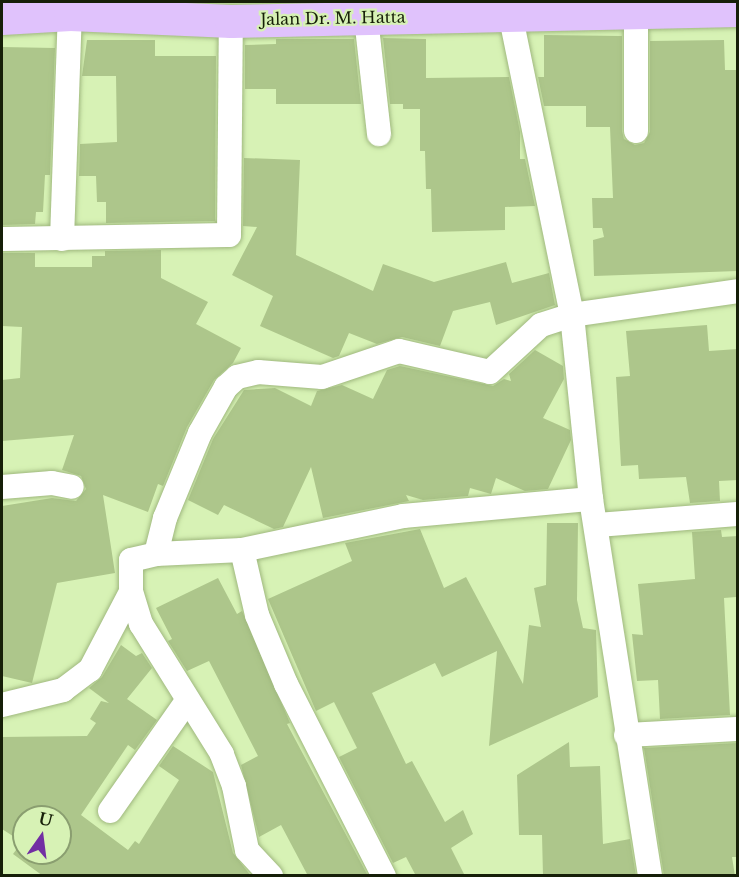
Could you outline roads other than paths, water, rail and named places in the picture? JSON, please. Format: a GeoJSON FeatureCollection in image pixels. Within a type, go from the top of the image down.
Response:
{"type":"FeatureCollection","features":[{"type":"Feature","properties":{"kind":"main road","name":"Jalan Dr. M. Hatta"},"geometry":{"type":"LineString","coordinates":[[2,18],[70,14],[231,21],[510,13],[738,10]]}},
{"type":"Feature","properties":{"kind":"street"},"geometry":{"type":"LineString","coordinates":[[510,13],[572,315],[591,499],[597,525],[626,735],[650,876]]}},
{"type":"Feature","properties":{"kind":"street"},"geometry":{"type":"LineString","coordinates":[[636,13],[636,131]]}},
{"type":"Feature","properties":{"kind":"street"},"geometry":{"type":"LineString","coordinates":[[62,239],[70,14]]}},
{"type":"Feature","properties":{"kind":"street"},"geometry":{"type":"LineString","coordinates":[[366,18],[379,134]]}},
{"type":"Feature","properties":{"kind":"street"},"geometry":{"type":"LineString","coordinates":[[2,239],[229,235],[231,21]]}},
{"type":"Feature","properties":{"kind":"street"},"geometry":{"type":"LineString","coordinates":[[156,554],[165,518],[200,433],[226,387],[237,376],[258,372],[322,377],[399,351],[490,372],[541,326],[572,315],[738,291]]}},
{"type":"Feature","properties":{"kind":"street"},"geometry":{"type":"LineString","coordinates":[[2,487],[52,483],[72,487]]}},
{"type":"Feature","properties":{"kind":"street"},"geometry":{"type":"LineString","coordinates":[[271,876],[247,850],[234,786],[222,754],[141,624],[131,592],[130,560],[156,554],[242,550],[403,516],[591,499]]}},
{"type":"Feature","properties":{"kind":"street"},"geometry":{"type":"LineString","coordinates":[[597,525],[738,514]]}},
{"type":"Feature","properties":{"kind":"street"},"geometry":{"type":"LineString","coordinates":[[242,550],[257,615],[286,684],[384,876]]}},
{"type":"Feature","properties":{"kind":"street"},"geometry":{"type":"LineString","coordinates":[[2,705],[63,690],[90,669],[131,592]]}},
{"type":"Feature","properties":{"kind":"street"},"geometry":{"type":"LineString","coordinates":[[111,811],[187,701]]}},
{"type":"Feature","properties":{"kind":"street"},"geometry":{"type":"LineString","coordinates":[[626,735],[738,729]]}}]}
